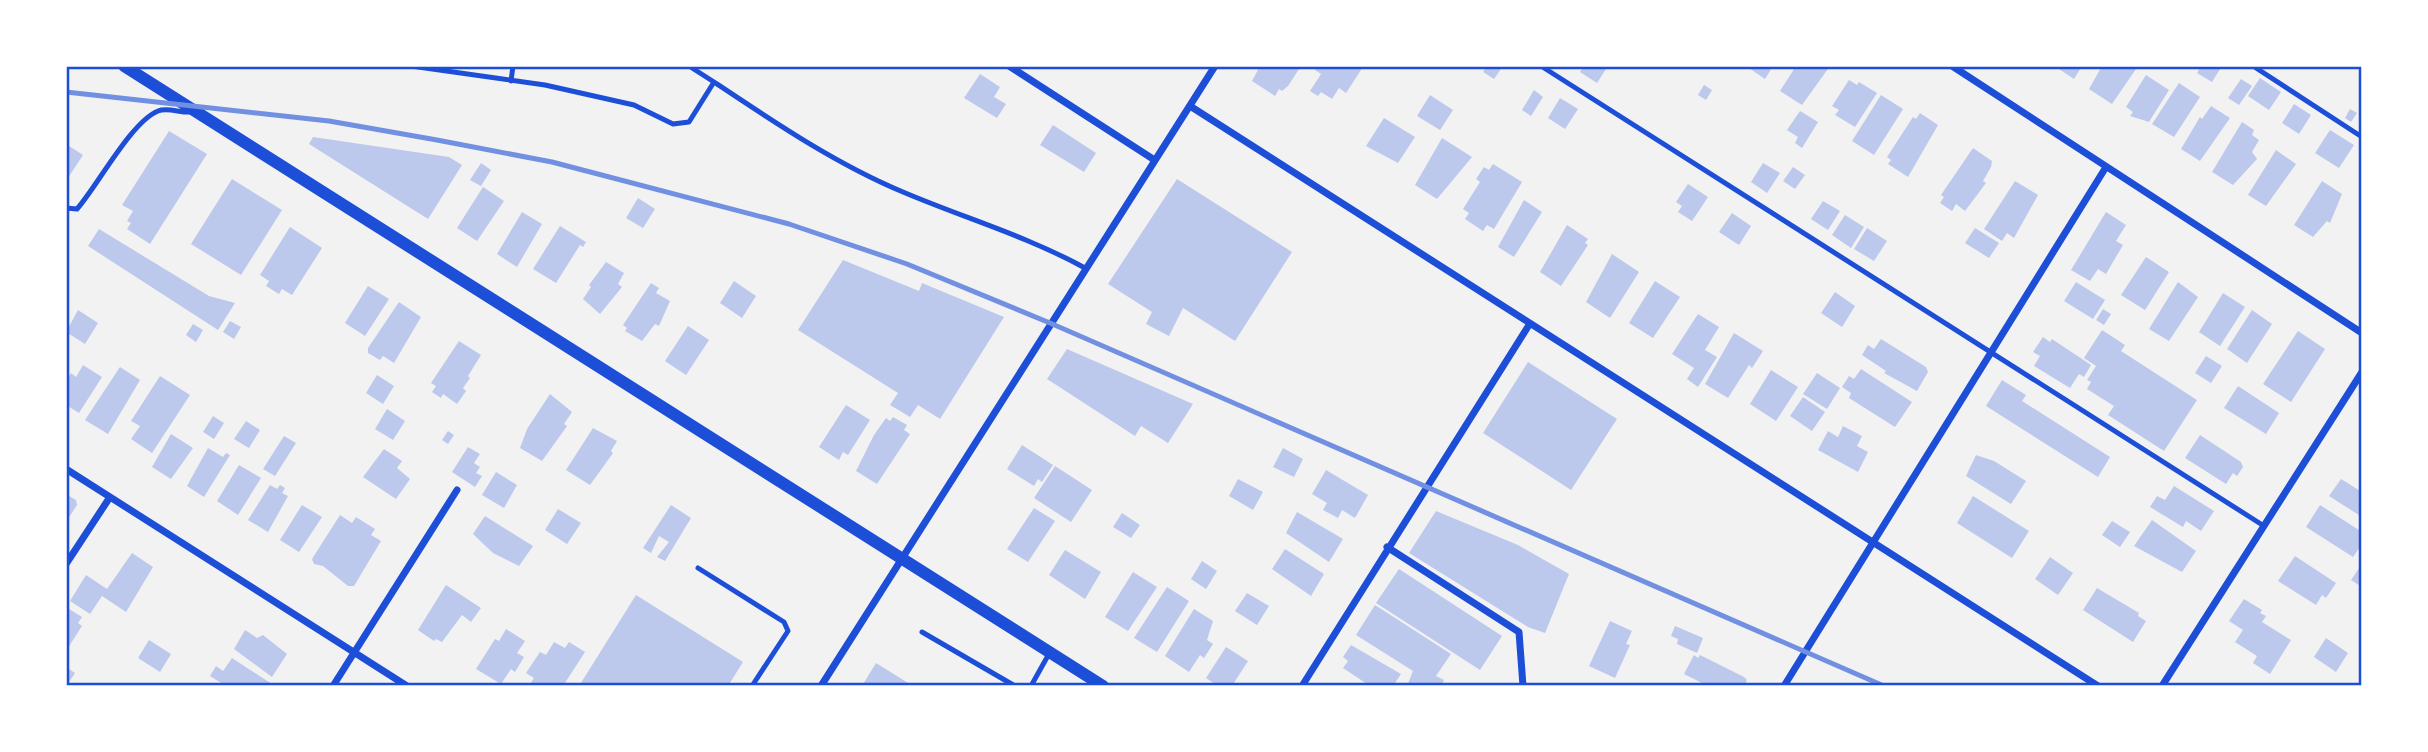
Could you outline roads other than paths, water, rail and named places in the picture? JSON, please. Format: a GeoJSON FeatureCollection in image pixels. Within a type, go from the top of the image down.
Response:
{"type":"FeatureCollection","features":[{"type":"Feature","properties":{"kind":"street"},"geometry":{"type":"LineString","coordinates":[[124,66],[1103,685]]}},
{"type":"Feature","properties":{"kind":"street"},"geometry":{"type":"LineString","coordinates":[[1009,66],[1153,159]]}},
{"type":"Feature","properties":{"kind":"street"},"geometry":{"type":"LineString","coordinates":[[821,685],[1153,159],[1215,66]]}},
{"type":"Feature","properties":{"kind":"street"},"geometry":{"type":"LineString","coordinates":[[1952,66],[2361,333]]}},
{"type":"Feature","properties":{"kind":"street"},"geometry":{"type":"LineString","coordinates":[[1190,106],[1529,325],[2098,685]]}},
{"type":"Feature","properties":{"kind":"street"},"geometry":{"type":"LineString","coordinates":[[1784,685],[2106,167]]}},
{"type":"Feature","properties":{"kind":"street"},"geometry":{"type":"LineString","coordinates":[[1302,685],[1529,325]]}},
{"type":"Feature","properties":{"kind":"street"},"geometry":{"type":"LineString","coordinates":[[2162,685],[2361,372]]}},
{"type":"Feature","properties":{"kind":"street"},"geometry":{"type":"LineString","coordinates":[[66,469],[407,685]]}},
{"type":"Feature","properties":{"kind":"street"},"geometry":{"type":"LineString","coordinates":[[333,685],[457,490]]}},
{"type":"Feature","properties":{"kind":"street"},"geometry":{"type":"LineString","coordinates":[[66,564],[110,497]]}},
{"type":"Feature","properties":{"kind":"street"},"geometry":{"type":"LineString","coordinates":[[1387,547],[1519,632],[1523,685]]}},
{"type":"Feature","properties":{"kind":"lane"},"geometry":{"type":"LineString","coordinates":[[411,66],[511,81],[634,105],[673,124],[689,121],[714,82]]}},
{"type":"Feature","properties":{"kind":"lane"},"geometry":{"type":"LineString","coordinates":[[511,81],[513,66]]}},
{"type":"Feature","properties":{"kind":"lane"},"geometry":{"type":"LineString","coordinates":[[689,66],[832,156],[901,191],[1044,246],[1084,268]]}},
{"type":"Feature","properties":{"kind":"lane"},"geometry":{"type":"LineString","coordinates":[[1541,66],[2263,526]]}},
{"type":"Feature","properties":{"kind":"lane"},"geometry":{"type":"LineString","coordinates":[[2253,66],[2361,137]]}},
{"type":"Feature","properties":{"kind":"lane"},"geometry":{"type":"LineString","coordinates":[[66,208],[77,209],[123,145],[149,116],[162,109],[189,113],[192,110]]}},
{"type":"Feature","properties":{"kind":"lane"},"geometry":{"type":"LineString","coordinates":[[698,568],[784,622],[788,631],[752,685]]}},
{"type":"Feature","properties":{"kind":"lane"},"geometry":{"type":"LineString","coordinates":[[922,632],[1014,685]]}},
{"type":"Feature","properties":{"kind":"lane"},"geometry":{"type":"LineString","coordinates":[[1031,685],[1050,652]]}},
{"type":"Feature","properties":{"kind":"railway"},"geometry":{"type":"LineString","coordinates":[[66,92],[329,121],[437,140],[552,162],[789,224],[907,264],[1050,323],[1884,686]]}}]}
